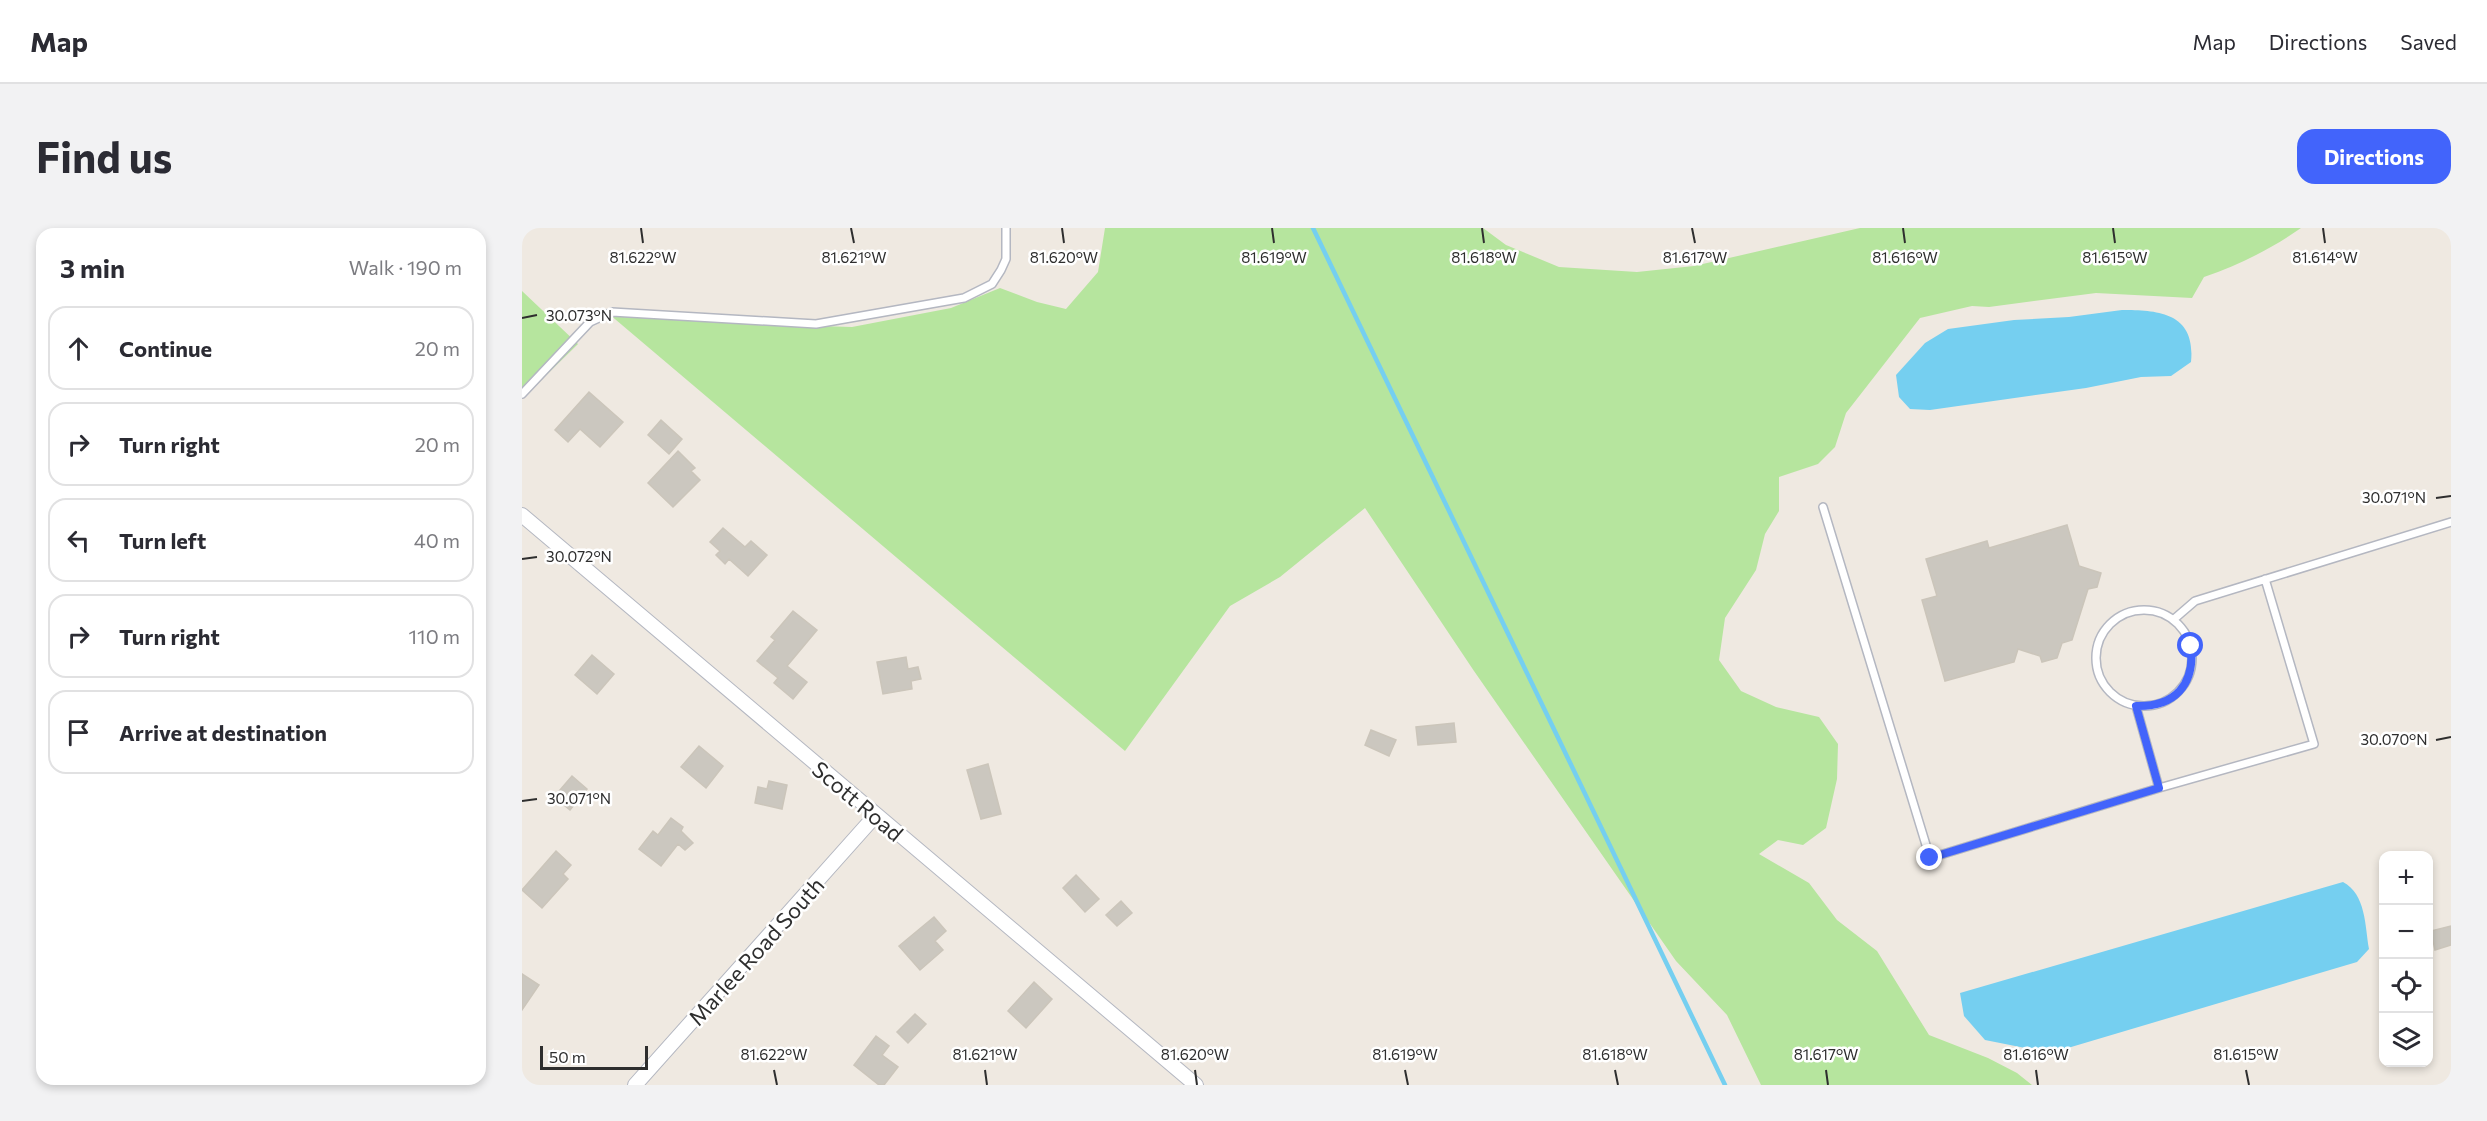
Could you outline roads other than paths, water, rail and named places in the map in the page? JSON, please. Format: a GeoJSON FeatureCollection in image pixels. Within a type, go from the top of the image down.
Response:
{"type":"FeatureCollection","features":[{"type":"Feature","properties":{"kind":"street","name":"Scott Road"},"geometry":{"type":"LineString","coordinates":[[522,515],[875,816],[1196,1085]]}},
{"type":"Feature","properties":{"kind":"street","name":"Marlee Road South"},"geometry":{"type":"LineString","coordinates":[[635,1085],[875,816]]}},
{"type":"Feature","properties":{"kind":"lane"},"geometry":{"type":"LineString","coordinates":[[522,393],[590,322],[612,312],[816,324],[964,298],[992,284],[1001,270],[1006,259],[1006,228]]}},
{"type":"Feature","properties":{"kind":"lane"},"geometry":{"type":"LineString","coordinates":[[1823,507],[1930,858],[2159,788],[2314,744],[2265,579]]}},
{"type":"Feature","properties":{"kind":"lane"},"geometry":{"type":"LineString","coordinates":[[2174,620],[2195,601],[2451,522]]}},
{"type":"Feature","properties":{"kind":"lane"},"geometry":{"type":"LineString","coordinates":[[2161,611],[2184,631],[2191,646],[2193,662],[2189,677],[2180,691],[2167,701],[2152,706],[2136,706],[2121,700],[2109,691],[2100,678],[2097,655],[2104,632],[2114,621],[2136,612],[2161,611]]}},
{"type":"Feature","properties":{"kind":"lane"},"geometry":{"type":"LineString","coordinates":[[2136,706],[2159,788]]}},
{"type":"Feature","properties":{"kind":"water"},"geometry":{"type":"Polygon","coordinates":[[[2122,310],[2149,311],[2172,318],[2181,324],[2188,333],[2191,362],[2171,376],[2141,377],[2086,388],[1930,410],[1910,409],[1899,397],[1896,375],[1925,343],[1948,329],[2122,310]]]}},
{"type":"Feature","properties":{"kind":"water"},"geometry":{"type":"Polygon","coordinates":[[[2343,882],[2356,894],[2365,921],[2369,949],[2357,962],[2051,1053],[1985,1040],[1964,1016],[1960,993],[2343,882]]]}},
{"type":"Feature","properties":{"kind":"waterway"},"geometry":{"type":"LineString","coordinates":[[1313,228],[1725,1085]]}}]}
